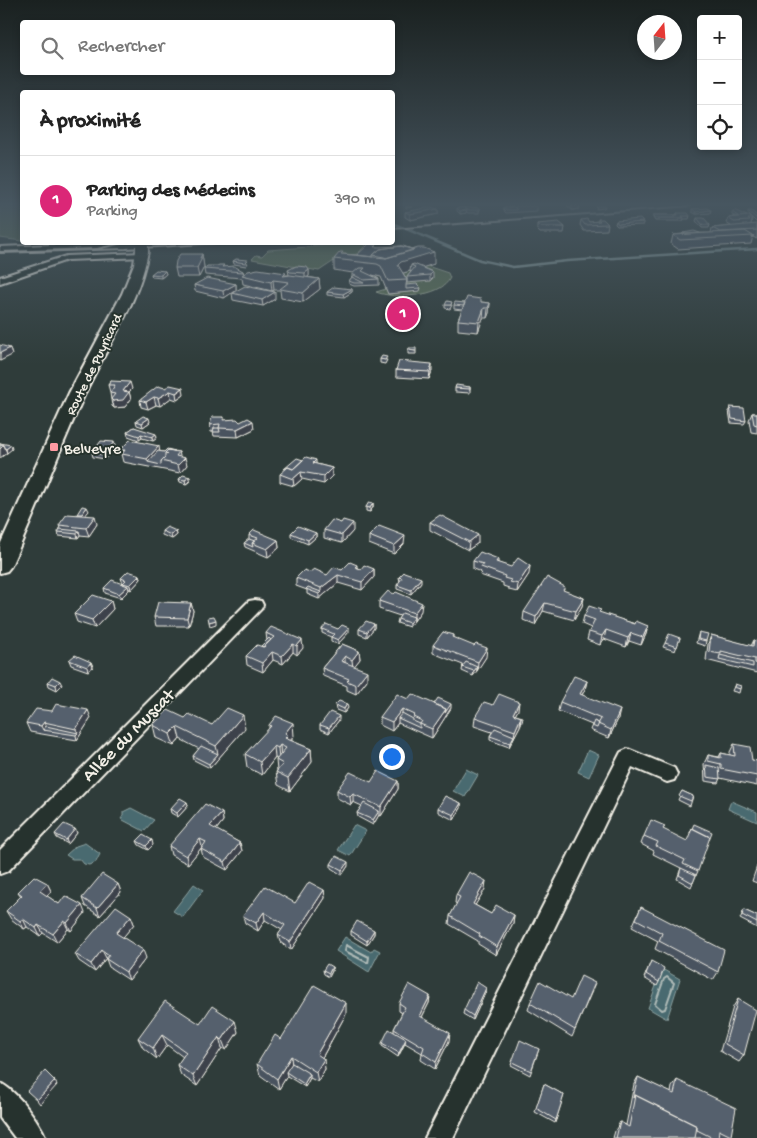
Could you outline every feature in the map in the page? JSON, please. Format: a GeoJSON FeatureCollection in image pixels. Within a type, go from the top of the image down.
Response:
{"type":"FeatureCollection","features":[{"type":"Feature","properties":{"kind":"main road","name":"Route de Puyricard"},"geometry":{"type":"LineString","coordinates":[[0,566],[88,370],[124,302],[139,259]]}},
{"type":"Feature","properties":{"kind":"street"},"geometry":{"type":"LineString","coordinates":[[0,280],[63,259]]}},
{"type":"Feature","properties":{"kind":"street","name":"Allée du Muscat"},"geometry":{"type":"LineString","coordinates":[[0,864],[255,605]]}},
{"type":"Feature","properties":{"kind":"street"},"geometry":{"type":"LineString","coordinates":[[439,1138],[628,757],[667,774]]}},
{"type":"Feature","properties":{"kind":"street"},"geometry":{"type":"LineString","coordinates":[[0,1096],[32,1138]]}},
{"type":"Feature","properties":{"kind":"green space"},"geometry":{"type":"Polygon","coordinates":[[[253,259],[337,259],[319,271],[253,259]]]}},
{"type":"Feature","properties":{"kind":"green space"},"geometry":{"type":"Polygon","coordinates":[[[427,266],[448,273],[450,278],[445,285],[437,290],[416,295],[393,296],[376,292],[386,289],[388,294],[419,291],[404,288],[400,274],[427,266]]]}},
{"type":"Feature","properties":{"kind":"water"},"geometry":{"type":"Polygon","coordinates":[[[588,750],[599,755],[589,777],[578,772],[588,750]]]}},
{"type":"Feature","properties":{"kind":"water"},"geometry":{"type":"Polygon","coordinates":[[[466,769],[478,775],[465,797],[453,791],[466,769]]]}},
{"type":"Feature","properties":{"kind":"water"},"geometry":{"type":"Polygon","coordinates":[[[731,801],[757,812],[757,822],[728,809],[731,801]]]}},
{"type":"Feature","properties":{"kind":"water"},"geometry":{"type":"Polygon","coordinates":[[[131,808],[154,820],[144,831],[121,819],[123,812],[131,808]]]}},
{"type":"Feature","properties":{"kind":"water"},"geometry":{"type":"Polygon","coordinates":[[[354,825],[366,831],[350,856],[338,850],[354,825]]]}},
{"type":"Feature","properties":{"kind":"water"},"geometry":{"type":"Polygon","coordinates":[[[85,843],[100,854],[96,862],[89,865],[84,864],[80,859],[72,859],[66,855],[76,846],[85,843]]]}},
{"type":"Feature","properties":{"kind":"water"},"geometry":{"type":"Polygon","coordinates":[[[194,884],[203,890],[183,917],[173,911],[194,884]]]}},
{"type":"Feature","properties":{"kind":"water"},"geometry":{"type":"Polygon","coordinates":[[[345,937],[371,952],[374,948],[380,951],[369,972],[336,951],[345,937]]]}},
{"type":"Feature","properties":{"kind":"water"},"geometry":{"type":"Polygon","coordinates":[[[662,969],[680,979],[667,1019],[648,1008],[662,969]]]}},
{"type":"Feature","properties":{"kind":"building"},"geometry":{"type":"Polygon","coordinates":[[[177,259],[201,259],[197,268],[175,268],[177,259]]]}},
{"type":"Feature","properties":{"kind":"building"},"geometry":{"type":"Polygon","coordinates":[[[236,259],[248,260],[245,263],[233,261],[236,259]]]}},
{"type":"Feature","properties":{"kind":"building"},"geometry":{"type":"Polygon","coordinates":[[[335,259],[411,259],[398,265],[407,280],[388,281],[381,266],[335,259]]]}},
{"type":"Feature","properties":{"kind":"building"},"geometry":{"type":"Polygon","coordinates":[[[414,264],[433,272],[430,275],[407,277],[415,267],[411,265],[414,264]]]}},
{"type":"Feature","properties":{"kind":"building"},"geometry":{"type":"Polygon","coordinates":[[[224,265],[222,267],[234,266],[243,272],[204,269],[207,266],[224,265]]]}},
{"type":"Feature","properties":{"kind":"building"},"geometry":{"type":"Polygon","coordinates":[[[296,266],[307,267],[309,270],[305,273],[290,272],[288,270],[296,266]]]}},
{"type":"Feature","properties":{"kind":"building"},"geometry":{"type":"Polygon","coordinates":[[[359,268],[365,268],[362,271],[379,279],[364,280],[352,274],[359,268]]]}},
{"type":"Feature","properties":{"kind":"building"},"geometry":{"type":"Polygon","coordinates":[[[258,269],[286,273],[283,276],[290,275],[319,279],[303,293],[280,289],[289,282],[273,280],[271,282],[242,275],[248,271],[258,269]]]}},
{"type":"Feature","properties":{"kind":"building"},"geometry":{"type":"Polygon","coordinates":[[[156,270],[165,271],[161,275],[151,274],[156,270]]]}},
{"type":"Feature","properties":{"kind":"building"},"geometry":{"type":"Polygon","coordinates":[[[352,277],[364,283],[349,281],[352,277]]]}},
{"type":"Feature","properties":{"kind":"building"},"geometry":{"type":"Polygon","coordinates":[[[207,278],[236,284],[223,291],[194,285],[207,278]]]}},
{"type":"Feature","properties":{"kind":"building"},"geometry":{"type":"Polygon","coordinates":[[[417,284],[421,288],[406,289],[406,285],[417,284]]]}},
{"type":"Feature","properties":{"kind":"building"},"geometry":{"type":"Polygon","coordinates":[[[245,286],[275,292],[262,300],[232,293],[245,286]]]}},
{"type":"Feature","properties":{"kind":"building"},"geometry":{"type":"Polygon","coordinates":[[[334,287],[352,289],[343,294],[327,292],[334,287]]]}},
{"type":"Feature","properties":{"kind":"building"},"geometry":{"type":"Polygon","coordinates":[[[467,297],[481,299],[481,302],[490,303],[488,308],[484,308],[479,322],[458,320],[467,297]]]}},
{"type":"Feature","properties":{"kind":"building"},"geometry":{"type":"Polygon","coordinates":[[[447,301],[452,302],[451,305],[445,305],[447,301]]]}},
{"type":"Feature","properties":{"kind":"building"},"geometry":{"type":"Polygon","coordinates":[[[455,302],[465,303],[464,306],[454,305],[455,302]]]}},
{"type":"Feature","properties":{"kind":"building"},"geometry":{"type":"Polygon","coordinates":[[[0,345],[10,348],[0,353],[0,345]]]}},
{"type":"Feature","properties":{"kind":"building"},"geometry":{"type":"Polygon","coordinates":[[[409,348],[416,348],[416,351],[408,350],[409,348]]]}},
{"type":"Feature","properties":{"kind":"building"},"geometry":{"type":"Polygon","coordinates":[[[382,356],[387,357],[385,360],[380,359],[382,356]]]}},
{"type":"Feature","properties":{"kind":"building"},"geometry":{"type":"Polygon","coordinates":[[[399,361],[432,364],[430,372],[396,370],[399,361]]]}},
{"type":"Feature","properties":{"kind":"building"},"geometry":{"type":"Polygon","coordinates":[[[111,381],[130,382],[123,391],[129,392],[123,400],[113,401],[111,399],[115,394],[110,393],[115,385],[108,385],[111,381]]]}},
{"type":"Feature","properties":{"kind":"building"},"geometry":{"type":"Polygon","coordinates":[[[170,385],[183,388],[176,393],[170,391],[146,402],[140,400],[158,386],[165,388],[170,385]]]}},
{"type":"Feature","properties":{"kind":"building"},"geometry":{"type":"Polygon","coordinates":[[[456,385],[470,387],[470,389],[455,388],[456,385]]]}},
{"type":"Feature","properties":{"kind":"building"},"geometry":{"type":"Polygon","coordinates":[[[730,407],[744,408],[746,421],[732,419],[730,407]]]}},
{"type":"Feature","properties":{"kind":"building"},"geometry":{"type":"Polygon","coordinates":[[[752,413],[757,413],[757,425],[754,424],[752,413]]]}},
{"type":"Feature","properties":{"kind":"building"},"geometry":{"type":"Polygon","coordinates":[[[143,416],[149,418],[142,423],[136,421],[143,416]]]}},
{"type":"Feature","properties":{"kind":"building"},"geometry":{"type":"Polygon","coordinates":[[[212,417],[224,417],[223,420],[237,419],[240,422],[248,418],[253,421],[237,429],[219,428],[220,424],[210,425],[212,417]]]}},
{"type":"Feature","properties":{"kind":"building"},"geometry":{"type":"Polygon","coordinates":[[[134,427],[156,434],[152,437],[141,434],[139,436],[127,432],[134,427]]]}},
{"type":"Feature","properties":{"kind":"building"},"geometry":{"type":"Polygon","coordinates":[[[214,428],[219,428],[220,432],[213,432],[214,428]]]}},
{"type":"Feature","properties":{"kind":"building"},"geometry":{"type":"Polygon","coordinates":[[[130,440],[159,446],[147,459],[122,454],[125,450],[120,450],[130,440]]]}},
{"type":"Feature","properties":{"kind":"building"},"geometry":{"type":"Polygon","coordinates":[[[101,441],[114,442],[104,455],[92,453],[101,441]]]}},
{"type":"Feature","properties":{"kind":"building"},"geometry":{"type":"Polygon","coordinates":[[[0,443],[11,445],[6,449],[0,443]]]}},
{"type":"Feature","properties":{"kind":"building"},"geometry":{"type":"Polygon","coordinates":[[[167,449],[175,451],[168,450],[165,453],[161,465],[148,462],[158,451],[164,452],[167,449]]]}},
{"type":"Feature","properties":{"kind":"building"},"geometry":{"type":"Polygon","coordinates":[[[168,450],[179,452],[176,456],[185,458],[178,465],[161,461],[168,454],[165,453],[168,450]]]}},
{"type":"Feature","properties":{"kind":"building"},"geometry":{"type":"Polygon","coordinates":[[[306,457],[316,460],[313,463],[332,468],[324,476],[301,472],[293,479],[280,474],[288,467],[293,469],[306,457]]]}},
{"type":"Feature","properties":{"kind":"building"},"geometry":{"type":"Polygon","coordinates":[[[297,458],[303,460],[293,469],[288,467],[284,469],[297,458]]]}},
{"type":"Feature","properties":{"kind":"building"},"geometry":{"type":"Polygon","coordinates":[[[183,475],[190,477],[185,480],[179,479],[183,475]]]}},
{"type":"Feature","properties":{"kind":"building"},"geometry":{"type":"Polygon","coordinates":[[[369,502],[373,503],[370,508],[366,507],[369,502]]]}},
{"type":"Feature","properties":{"kind":"building"},"geometry":{"type":"Polygon","coordinates":[[[82,506],[87,507],[82,514],[77,514],[82,506]]]}},
{"type":"Feature","properties":{"kind":"building"},"geometry":{"type":"Polygon","coordinates":[[[67,514],[95,516],[86,528],[59,525],[67,514]]]}},
{"type":"Feature","properties":{"kind":"building"},"geometry":{"type":"Polygon","coordinates":[[[440,515],[478,535],[469,542],[430,522],[440,515]]]}},
{"type":"Feature","properties":{"kind":"building"},"geometry":{"type":"Polygon","coordinates":[[[332,520],[341,523],[343,520],[353,523],[342,535],[324,530],[332,520]]]}},
{"type":"Feature","properties":{"kind":"building"},"geometry":{"type":"Polygon","coordinates":[[[298,526],[316,533],[308,540],[291,533],[298,526]]]}},
{"type":"Feature","properties":{"kind":"building"},"geometry":{"type":"Polygon","coordinates":[[[379,526],[405,536],[394,546],[369,536],[379,526]]]}},
{"type":"Feature","properties":{"kind":"building"},"geometry":{"type":"Polygon","coordinates":[[[167,527],[176,531],[171,535],[162,531],[167,527]]]}},
{"type":"Feature","properties":{"kind":"building"},"geometry":{"type":"Polygon","coordinates":[[[60,529],[79,531],[77,534],[58,532],[60,529]]]}},
{"type":"Feature","properties":{"kind":"building"},"geometry":{"type":"Polygon","coordinates":[[[254,530],[278,540],[267,549],[252,543],[258,538],[249,535],[254,530]]]}},
{"type":"Feature","properties":{"kind":"building"},"geometry":{"type":"Polygon","coordinates":[[[249,539],[255,541],[252,543],[253,547],[244,543],[249,539]]]}},
{"type":"Feature","properties":{"kind":"building"},"geometry":{"type":"Polygon","coordinates":[[[480,552],[498,559],[496,562],[511,567],[518,558],[530,566],[518,584],[510,582],[511,580],[504,578],[505,576],[481,567],[483,564],[473,561],[480,552]]]}},
{"type":"Feature","properties":{"kind":"building"},"geometry":{"type":"Polygon","coordinates":[[[350,562],[357,565],[355,567],[361,569],[364,565],[374,569],[362,582],[338,575],[321,588],[296,578],[304,570],[310,572],[314,569],[327,575],[334,567],[342,570],[350,562]]]}},
{"type":"Feature","properties":{"kind":"building"},"geometry":{"type":"Polygon","coordinates":[[[128,571],[140,575],[130,585],[123,583],[126,580],[121,578],[128,571]]]}},
{"type":"Feature","properties":{"kind":"building"},"geometry":{"type":"Polygon","coordinates":[[[404,572],[421,578],[411,590],[397,585],[402,578],[399,577],[404,572]]]}},
{"type":"Feature","properties":{"kind":"building"},"geometry":{"type":"Polygon","coordinates":[[[547,577],[565,587],[563,590],[584,598],[576,611],[545,603],[536,617],[524,612],[547,577]]]}},
{"type":"Feature","properties":{"kind":"building"},"geometry":{"type":"Polygon","coordinates":[[[112,580],[128,586],[119,594],[104,588],[112,580]]]}},
{"type":"Feature","properties":{"kind":"building"},"geometry":{"type":"Polygon","coordinates":[[[308,587],[321,592],[319,594],[306,589],[308,587]]]}},
{"type":"Feature","properties":{"kind":"building"},"geometry":{"type":"Polygon","coordinates":[[[388,591],[394,594],[396,592],[422,603],[414,613],[379,601],[388,591]]]}},
{"type":"Feature","properties":{"kind":"building"},"geometry":{"type":"Polygon","coordinates":[[[93,595],[111,601],[92,620],[74,614],[93,595]]]}},
{"type":"Feature","properties":{"kind":"building"},"geometry":{"type":"Polygon","coordinates":[[[158,602],[191,603],[187,618],[154,617],[158,602]]]}},
{"type":"Feature","properties":{"kind":"building"},"geometry":{"type":"Polygon","coordinates":[[[589,606],[601,610],[599,612],[635,624],[636,621],[648,626],[643,637],[631,633],[628,638],[606,630],[602,636],[589,632],[595,620],[584,616],[589,606]]]}},
{"type":"Feature","properties":{"kind":"building"},"geometry":{"type":"Polygon","coordinates":[[[402,613],[414,617],[409,623],[398,619],[402,613]]]}},
{"type":"Feature","properties":{"kind":"building"},"geometry":{"type":"Polygon","coordinates":[[[214,616],[216,620],[209,622],[208,617],[214,616]]]}},
{"type":"Feature","properties":{"kind":"building"},"geometry":{"type":"Polygon","coordinates":[[[366,621],[374,624],[367,632],[359,629],[366,621]]]}},
{"type":"Feature","properties":{"kind":"building"},"geometry":{"type":"Polygon","coordinates":[[[326,624],[338,629],[342,625],[349,628],[338,640],[331,637],[334,634],[322,629],[326,624]]]}},
{"type":"Feature","properties":{"kind":"building"},"geometry":{"type":"Polygon","coordinates":[[[271,627],[302,640],[297,646],[293,644],[282,656],[272,652],[262,663],[246,656],[257,645],[263,647],[274,637],[266,633],[271,627]]]}},
{"type":"Feature","properties":{"kind":"building"},"geometry":{"type":"Polygon","coordinates":[[[443,632],[474,646],[476,644],[487,648],[478,662],[433,645],[443,632]]]}},
{"type":"Feature","properties":{"kind":"building"},"geometry":{"type":"Polygon","coordinates":[[[699,632],[708,634],[706,641],[698,639],[699,632]]]}},
{"type":"Feature","properties":{"kind":"building"},"geometry":{"type":"Polygon","coordinates":[[[669,634],[680,638],[677,647],[665,643],[669,634]]]}},
{"type":"Feature","properties":{"kind":"building"},"geometry":{"type":"Polygon","coordinates":[[[711,635],[753,646],[754,640],[757,641],[757,664],[755,659],[721,651],[721,654],[709,652],[711,635]]]}},
{"type":"Feature","properties":{"kind":"building"},"geometry":{"type":"Polygon","coordinates":[[[269,638],[271,640],[264,647],[261,646],[269,638]]]}},
{"type":"Feature","properties":{"kind":"building"},"geometry":{"type":"Polygon","coordinates":[[[342,644],[359,651],[352,660],[345,656],[341,661],[367,671],[356,685],[347,681],[349,679],[322,668],[342,644]]]}},
{"type":"Feature","properties":{"kind":"building"},"geometry":{"type":"Polygon","coordinates":[[[75,655],[91,662],[87,667],[69,660],[75,655]]]}},
{"type":"Feature","properties":{"kind":"building"},"geometry":{"type":"Polygon","coordinates":[[[720,655],[753,663],[753,667],[719,659],[720,655]]]}},
{"type":"Feature","properties":{"kind":"building"},"geometry":{"type":"Polygon","coordinates":[[[466,662],[477,667],[474,671],[462,667],[466,662]]]}},
{"type":"Feature","properties":{"kind":"building"},"geometry":{"type":"Polygon","coordinates":[[[574,676],[587,681],[580,694],[620,710],[611,730],[598,724],[601,719],[560,702],[574,676]]]}},
{"type":"Feature","properties":{"kind":"building"},"geometry":{"type":"Polygon","coordinates":[[[52,677],[60,681],[56,685],[48,682],[52,677]]]}},
{"type":"Feature","properties":{"kind":"building"},"geometry":{"type":"Polygon","coordinates":[[[735,684],[741,686],[740,689],[734,687],[735,684]]]}},
{"type":"Feature","properties":{"kind":"building"},"geometry":{"type":"Polygon","coordinates":[[[397,694],[408,699],[412,694],[446,709],[432,729],[420,724],[422,721],[413,717],[415,715],[402,709],[392,722],[380,717],[397,694]]]}},
{"type":"Feature","properties":{"kind":"building"},"geometry":{"type":"Polygon","coordinates":[[[499,694],[519,702],[513,714],[521,717],[515,731],[475,717],[484,702],[493,705],[499,694]]]}},
{"type":"Feature","properties":{"kind":"building"},"geometry":{"type":"Polygon","coordinates":[[[438,698],[451,704],[445,713],[446,709],[434,704],[438,698]]]}},
{"type":"Feature","properties":{"kind":"building"},"geometry":{"type":"Polygon","coordinates":[[[339,701],[347,704],[344,709],[335,705],[339,701]]]}},
{"type":"Feature","properties":{"kind":"building"},"geometry":{"type":"Polygon","coordinates":[[[56,704],[88,710],[76,729],[44,722],[41,726],[26,723],[36,709],[52,711],[56,704]]]}},
{"type":"Feature","properties":{"kind":"building"},"geometry":{"type":"Polygon","coordinates":[[[227,708],[243,715],[216,746],[177,727],[170,734],[153,725],[168,710],[185,718],[189,714],[212,725],[227,708]]]}},
{"type":"Feature","properties":{"kind":"building"},"geometry":{"type":"Polygon","coordinates":[[[330,712],[339,716],[329,728],[320,725],[330,712]]]}},
{"type":"Feature","properties":{"kind":"building"},"geometry":{"type":"Polygon","coordinates":[[[402,713],[420,724],[420,728],[398,718],[402,713]]]}},
{"type":"Feature","properties":{"kind":"building"},"geometry":{"type":"Polygon","coordinates":[[[276,716],[293,723],[285,733],[288,735],[285,738],[311,749],[288,778],[276,772],[283,764],[276,760],[286,748],[280,745],[278,748],[274,746],[260,762],[245,754],[271,726],[269,725],[276,716]]]}},
{"type":"Feature","properties":{"kind":"building"},"geometry":{"type":"Polygon","coordinates":[[[594,721],[599,723],[597,728],[592,726],[594,721]]]}},
{"type":"Feature","properties":{"kind":"building"},"geometry":{"type":"Polygon","coordinates":[[[46,726],[78,733],[76,735],[43,730],[46,726]]]}},
{"type":"Feature","properties":{"kind":"building"},"geometry":{"type":"Polygon","coordinates":[[[495,728],[514,736],[510,743],[490,736],[495,728]]]}},
{"type":"Feature","properties":{"kind":"building"},"geometry":{"type":"Polygon","coordinates":[[[734,744],[750,747],[752,760],[757,761],[757,776],[721,769],[721,764],[708,761],[708,755],[721,758],[721,753],[735,756],[734,744]]]}},
{"type":"Feature","properties":{"kind":"building"},"geometry":{"type":"Polygon","coordinates":[[[201,746],[218,754],[209,764],[193,756],[201,746]]]}},
{"type":"Feature","properties":{"kind":"building"},"geometry":{"type":"Polygon","coordinates":[[[706,765],[719,768],[720,779],[707,777],[706,765]]]}},
{"type":"Feature","properties":{"kind":"building"},"geometry":{"type":"Polygon","coordinates":[[[378,771],[398,781],[381,807],[353,794],[350,797],[337,790],[350,772],[371,782],[378,771]]]}},
{"type":"Feature","properties":{"kind":"building"},"geometry":{"type":"Polygon","coordinates":[[[682,791],[693,796],[691,801],[679,796],[682,791]]]}},
{"type":"Feature","properties":{"kind":"building"},"geometry":{"type":"Polygon","coordinates":[[[445,796],[461,803],[454,815],[438,808],[445,796]]]}},
{"type":"Feature","properties":{"kind":"building"},"geometry":{"type":"Polygon","coordinates":[[[180,798],[187,802],[177,813],[170,809],[180,798]]]}},
{"type":"Feature","properties":{"kind":"building"},"geometry":{"type":"Polygon","coordinates":[[[364,803],[379,811],[373,820],[357,813],[364,803]]]}},
{"type":"Feature","properties":{"kind":"building"},"geometry":{"type":"Polygon","coordinates":[[[205,804],[222,813],[210,826],[240,843],[225,862],[201,849],[206,842],[200,839],[186,856],[169,846],[205,804]]]}},
{"type":"Feature","properties":{"kind":"building"},"geometry":{"type":"Polygon","coordinates":[[[651,820],[665,826],[663,829],[687,841],[692,828],[710,837],[698,871],[683,864],[685,860],[656,846],[658,842],[644,836],[651,820]]]}},
{"type":"Feature","properties":{"kind":"building"},"geometry":{"type":"Polygon","coordinates":[[[64,824],[75,829],[66,840],[55,834],[64,824]]]}},
{"type":"Feature","properties":{"kind":"building"},"geometry":{"type":"Polygon","coordinates":[[[694,824],[712,832],[710,837],[692,828],[694,824]]]}},
{"type":"Feature","properties":{"kind":"building"},"geometry":{"type":"Polygon","coordinates":[[[143,835],[152,840],[146,846],[137,841],[143,835]]]}},
{"type":"Feature","properties":{"kind":"building"},"geometry":{"type":"Polygon","coordinates":[[[336,856],[348,862],[342,870],[331,864],[336,856]]]}},
{"type":"Feature","properties":{"kind":"building"},"geometry":{"type":"Polygon","coordinates":[[[681,868],[696,875],[693,883],[679,875],[681,868]]]}},
{"type":"Feature","properties":{"kind":"building"},"geometry":{"type":"Polygon","coordinates":[[[469,872],[486,881],[473,904],[491,914],[496,905],[514,915],[497,947],[450,916],[460,897],[456,895],[469,872]]]}},
{"type":"Feature","properties":{"kind":"building"},"geometry":{"type":"Polygon","coordinates":[[[102,874],[118,884],[97,908],[82,898],[102,874]]]}},
{"type":"Feature","properties":{"kind":"building"},"geometry":{"type":"Polygon","coordinates":[[[34,876],[47,883],[40,891],[59,904],[65,896],[82,905],[67,923],[64,921],[53,934],[38,925],[36,928],[23,919],[20,921],[6,911],[22,895],[18,892],[34,876]]]}},
{"type":"Feature","properties":{"kind":"building"},"geometry":{"type":"Polygon","coordinates":[[[309,882],[324,890],[290,942],[278,935],[285,925],[264,912],[256,923],[243,916],[265,886],[295,903],[309,882]]]}},
{"type":"Feature","properties":{"kind":"building"},"geometry":{"type":"Polygon","coordinates":[[[116,906],[131,916],[116,933],[143,950],[126,972],[106,959],[109,955],[102,950],[91,964],[75,954],[116,906]]]}},
{"type":"Feature","properties":{"kind":"building"},"geometry":{"type":"Polygon","coordinates":[[[641,907],[724,950],[718,972],[659,941],[662,933],[636,919],[641,907]]]}},
{"type":"Feature","properties":{"kind":"building"},"geometry":{"type":"Polygon","coordinates":[[[744,910],[757,916],[757,923],[742,915],[744,910]]]}},
{"type":"Feature","properties":{"kind":"building"},"geometry":{"type":"Polygon","coordinates":[[[357,921],[374,930],[367,941],[351,931],[357,921]]]}},
{"type":"Feature","properties":{"kind":"building"},"geometry":{"type":"Polygon","coordinates":[[[651,961],[664,968],[659,982],[646,974],[651,961]]]}},
{"type":"Feature","properties":{"kind":"building"},"geometry":{"type":"Polygon","coordinates":[[[327,964],[332,967],[329,973],[323,970],[327,964]]]}},
{"type":"Feature","properties":{"kind":"building"},"geometry":{"type":"Polygon","coordinates":[[[581,976],[595,983],[575,1030],[530,1003],[540,981],[571,999],[581,976]]]}},
{"type":"Feature","properties":{"kind":"building"},"geometry":{"type":"Polygon","coordinates":[[[477,982],[486,988],[473,1016],[464,1010],[477,982]]]}},
{"type":"Feature","properties":{"kind":"building"},"geometry":{"type":"Polygon","coordinates":[[[409,984],[430,996],[420,1016],[450,1033],[436,1062],[422,1053],[424,1047],[394,1029],[405,1007],[399,1003],[409,984]]]}},
{"type":"Feature","properties":{"kind":"building"},"geometry":{"type":"Polygon","coordinates":[[[314,985],[346,1003],[317,1054],[324,1059],[316,1072],[291,1056],[277,1079],[257,1064],[275,1035],[281,1039],[314,985]]]}},
{"type":"Feature","properties":{"kind":"building"},"geometry":{"type":"Polygon","coordinates":[[[738,999],[756,1010],[744,1055],[725,1044],[738,999]]]}},
{"type":"Feature","properties":{"kind":"building"},"geometry":{"type":"Polygon","coordinates":[[[165,1001],[200,1024],[212,1006],[235,1021],[222,1040],[219,1037],[193,1076],[177,1065],[186,1052],[162,1035],[153,1048],[138,1038],[165,1001]]]}},
{"type":"Feature","properties":{"kind":"building"},"geometry":{"type":"Polygon","coordinates":[[[389,1029],[406,1039],[399,1053],[382,1043],[389,1029]]]}},
{"type":"Feature","properties":{"kind":"building"},"geometry":{"type":"Polygon","coordinates":[[[520,1040],[539,1049],[531,1071],[512,1062],[520,1040]]]}},
{"type":"Feature","properties":{"kind":"building"},"geometry":{"type":"Polygon","coordinates":[[[292,1063],[310,1074],[304,1084],[286,1072],[292,1063]]]}},
{"type":"Feature","properties":{"kind":"building"},"geometry":{"type":"Polygon","coordinates":[[[45,1071],[55,1081],[37,1100],[27,1091],[45,1071]]]}},
{"type":"Feature","properties":{"kind":"building"},"geometry":{"type":"Polygon","coordinates":[[[638,1077],[674,1094],[677,1080],[736,1108],[731,1136],[719,1130],[718,1138],[713,1138],[697,1130],[697,1126],[635,1095],[633,1098],[638,1077]]]}},
{"type":"Feature","properties":{"kind":"building"},"geometry":{"type":"Polygon","coordinates":[[[544,1084],[564,1095],[556,1120],[536,1108],[544,1084]]]}},
{"type":"Feature","properties":{"kind":"building"},"geometry":{"type":"Polygon","coordinates":[[[635,1095],[697,1126],[695,1138],[616,1138],[620,1122],[629,1127],[635,1095]]]}},
{"type":"Feature","properties":{"kind":"waterway"},"geometry":{"type":"LineString","coordinates":[[478,259],[513,267],[597,259]]}},
{"type":"Feature","properties":{"kind":"place","name":"Parking des Médecins"},"geometry":{"type":"Point","coordinates":[403,314]}},
{"type":"Feature","properties":{"kind":"place","name":"Belveyre"},"geometry":{"type":"Point","coordinates":[54,447]}}]}
